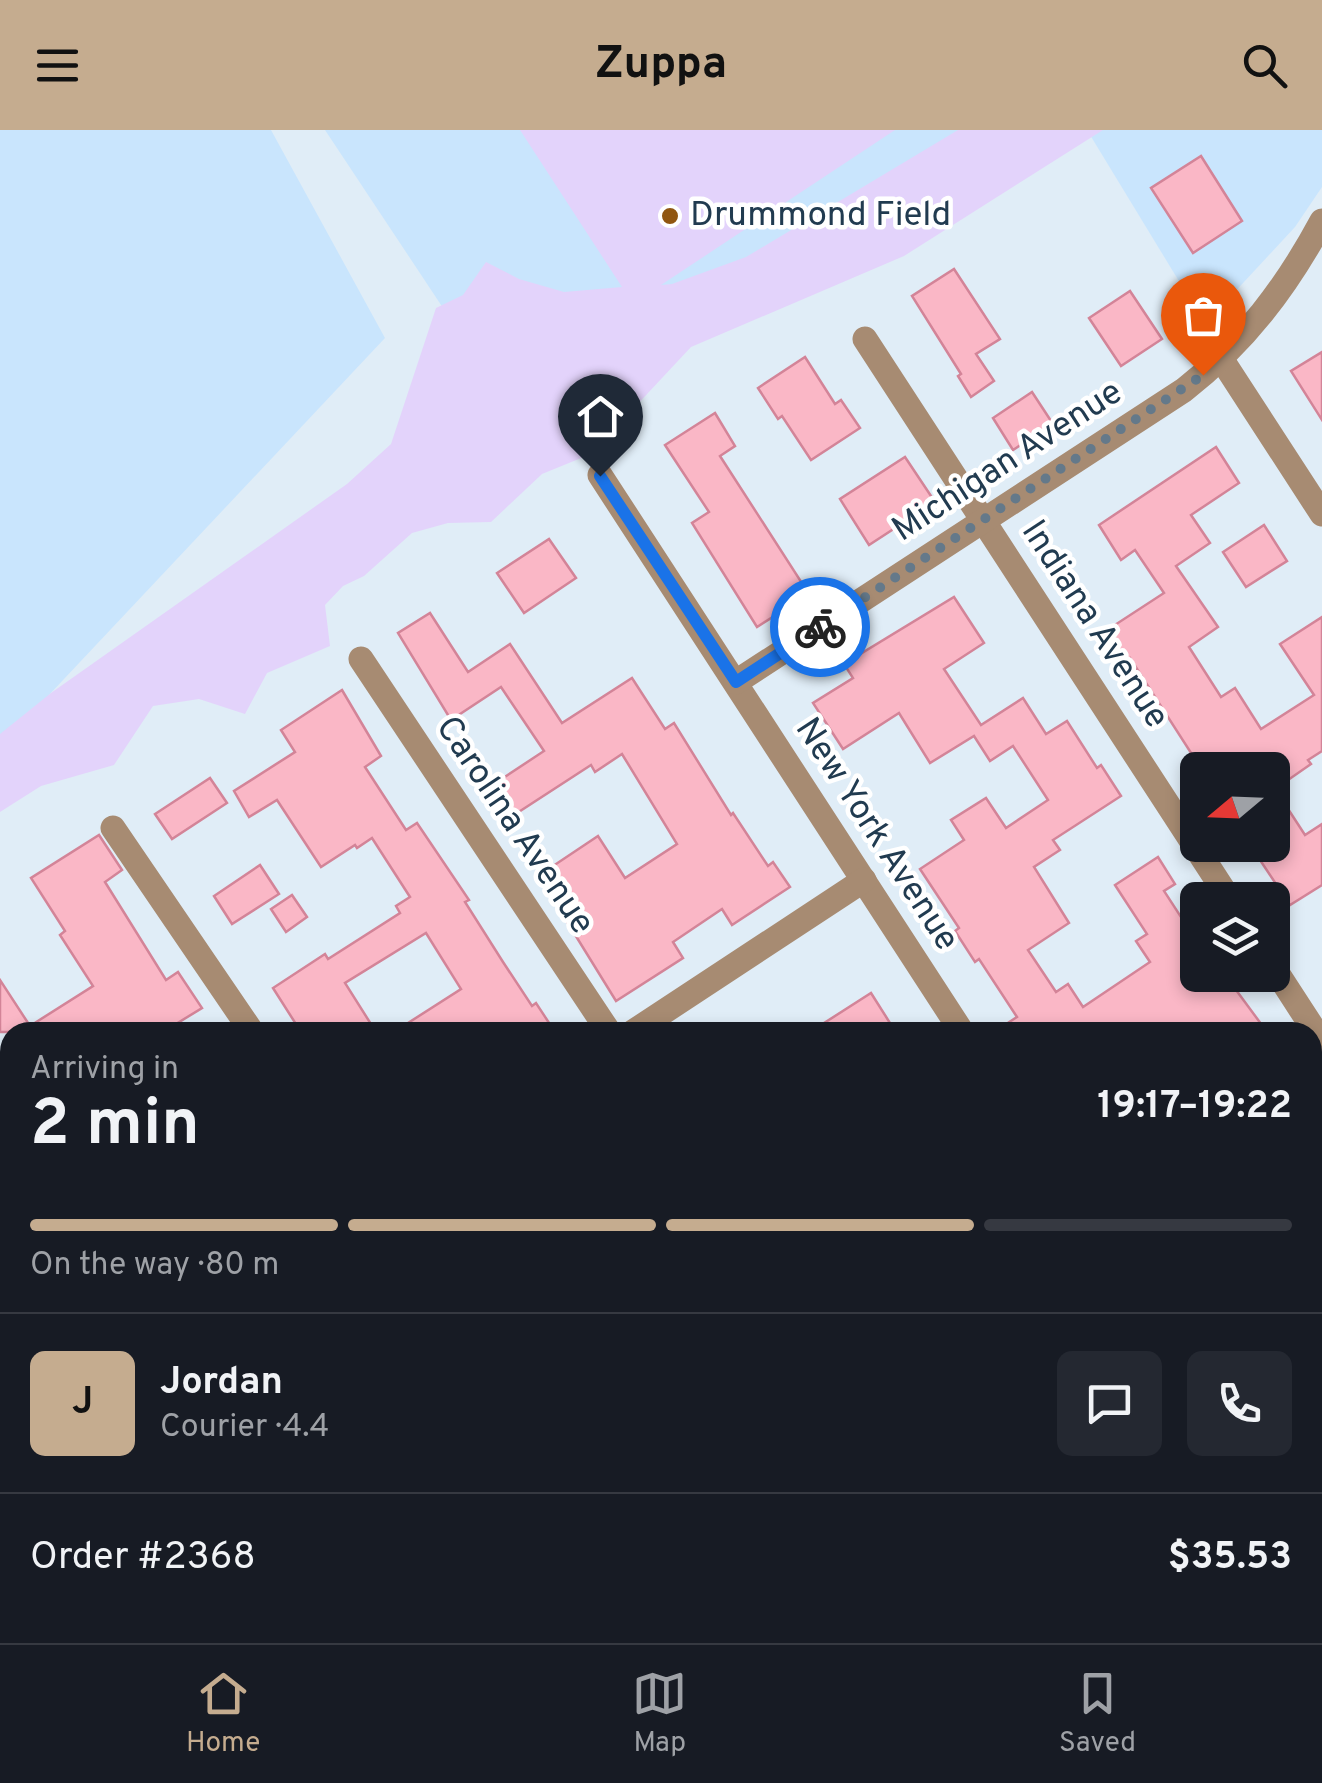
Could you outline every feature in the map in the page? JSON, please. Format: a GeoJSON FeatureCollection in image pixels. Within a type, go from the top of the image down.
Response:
{"type":"FeatureCollection","features":[{"type":"Feature","properties":{"kind":"street","name":"Michigan Avenue"},"geometry":{"type":"LineString","coordinates":[[736,682],[1184,390],[1222,360],[1260,319],[1322,221]]}},
{"type":"Feature","properties":{"kind":"street","name":"Indiana Avenue"},"geometry":{"type":"LineString","coordinates":[[865,339],[1218,882]]}},
{"type":"Feature","properties":{"kind":"street"},"geometry":{"type":"LineString","coordinates":[[1222,360],[1322,514]]}},
{"type":"Feature","properties":{"kind":"street","name":"New York Avenue"},"geometry":{"type":"LineString","coordinates":[[600,476],[956,1022]]}},
{"type":"Feature","properties":{"kind":"street","name":"Carolina Avenue"},"geometry":{"type":"LineString","coordinates":[[361,659],[602,1022]]}},
{"type":"Feature","properties":{"kind":"street"},"geometry":{"type":"LineString","coordinates":[[113,828],[245,1022]]}},
{"type":"Feature","properties":{"kind":"street"},"geometry":{"type":"LineString","coordinates":[[648,1022],[864,880]]}},
{"type":"Feature","properties":{"kind":"street"},"geometry":{"type":"LineString","coordinates":[[1290,992],[1309,1022]]}},
{"type":"Feature","properties":{"kind":"shaded area"},"geometry":{"type":"Polygon","coordinates":[[[0,130],[271,130],[385,338],[0,747],[0,130]]]}},
{"type":"Feature","properties":{"kind":"shaded area"},"geometry":{"type":"Polygon","coordinates":[[[325,130],[1026,130],[518,421],[325,130]]]}},
{"type":"Feature","properties":{"kind":"shaded area"},"geometry":{"type":"Polygon","coordinates":[[[520,130],[895,130],[661,285],[746,257],[958,130],[1103,130],[904,256],[691,347],[591,454],[542,474],[491,522],[448,523],[412,533],[364,576],[343,586],[325,605],[330,646],[267,673],[245,714],[199,699],[153,706],[114,765],[41,786],[0,812],[0,734],[51,693],[347,484],[391,444],[436,308],[463,295],[486,262],[519,279],[564,292],[622,287],[520,130]]]}},
{"type":"Feature","properties":{"kind":"shaded area"},"geometry":{"type":"Polygon","coordinates":[[[1087,130],[1322,130],[1322,187],[1295,227],[1205,324],[1087,130]]]}},
{"type":"Feature","properties":{"kind":"building"},"geometry":{"type":"Polygon","coordinates":[[[1201,156],[1242,221],[1193,253],[1151,188],[1201,156]]]}},
{"type":"Feature","properties":{"kind":"building"},"geometry":{"type":"Polygon","coordinates":[[[954,269],[1000,339],[976,354],[994,381],[971,397],[912,296],[954,269]]]}},
{"type":"Feature","properties":{"kind":"building"},"geometry":{"type":"Polygon","coordinates":[[[1130,291],[1162,339],[1121,366],[1089,318],[1130,291]]]}},
{"type":"Feature","properties":{"kind":"building"},"geometry":{"type":"Polygon","coordinates":[[[1322,352],[1322,420],[1291,371],[1322,352]]]}},
{"type":"Feature","properties":{"kind":"building"},"geometry":{"type":"Polygon","coordinates":[[[805,357],[835,404],[841,400],[860,428],[811,460],[758,388],[805,357]]]}},
{"type":"Feature","properties":{"kind":"building"},"geometry":{"type":"Polygon","coordinates":[[[1032,392],[1053,424],[1013,450],[993,418],[1032,392]]]}},
{"type":"Feature","properties":{"kind":"building"},"geometry":{"type":"Polygon","coordinates":[[[715,413],[735,446],[720,456],[809,594],[757,627],[692,523],[709,512],[665,445],[715,413]]]}},
{"type":"Feature","properties":{"kind":"building"},"geometry":{"type":"Polygon","coordinates":[[[1216,447],[1239,483],[1191,515],[1210,543],[1176,566],[1218,627],[1189,647],[1221,697],[1235,688],[1261,729],[1314,695],[1280,644],[1322,617],[1322,751],[1308,760],[1311,764],[1290,779],[1290,752],[1190,752],[1130,658],[1121,664],[1101,634],[1164,593],[1135,550],[1121,560],[1099,525],[1216,447]]]}},
{"type":"Feature","properties":{"kind":"building"},"geometry":{"type":"Polygon","coordinates":[[[905,457],[935,502],[869,545],[840,499],[905,457]]]}},
{"type":"Feature","properties":{"kind":"building"},"geometry":{"type":"Polygon","coordinates":[[[1264,525],[1287,561],[1246,587],[1223,552],[1264,525]]]}},
{"type":"Feature","properties":{"kind":"building"},"geometry":{"type":"Polygon","coordinates":[[[549,539],[576,578],[524,613],[497,573],[549,539]]]}},
{"type":"Feature","properties":{"kind":"building"},"geometry":{"type":"Polygon","coordinates":[[[954,597],[984,643],[944,669],[981,725],[1023,698],[1046,734],[1067,721],[1097,768],[1101,765],[1121,796],[1053,840],[1060,850],[1034,867],[1069,923],[1028,950],[1056,992],[1068,984],[1083,1007],[1150,962],[1136,941],[1147,934],[1115,885],[1158,857],[1175,884],[1164,891],[1180,915],[1180,992],[1238,992],[1260,1022],[1009,1022],[1017,1017],[979,959],[975,962],[955,931],[959,928],[920,869],[964,840],[951,820],[986,798],[1006,828],[1048,800],[1013,746],[990,761],[974,736],[930,763],[899,713],[843,749],[813,703],[853,678],[844,664],[954,597]]]}},
{"type":"Feature","properties":{"kind":"building"},"geometry":{"type":"Polygon","coordinates":[[[430,613],[468,672],[510,644],[562,723],[632,678],[665,729],[674,723],[731,815],[768,866],[773,862],[790,887],[732,925],[722,909],[673,942],[683,958],[616,1001],[566,920],[575,914],[547,870],[598,836],[625,878],[677,844],[622,754],[595,772],[591,765],[514,815],[494,784],[544,751],[501,687],[451,720],[398,633],[430,613]]]}},
{"type":"Feature","properties":{"kind":"building"},"geometry":{"type":"Polygon","coordinates":[[[342,690],[381,756],[365,767],[406,830],[417,823],[469,900],[465,902],[532,1006],[536,1003],[548,1022],[410,1022],[461,989],[426,933],[345,983],[370,1022],[295,1022],[273,988],[400,913],[396,906],[410,897],[372,838],[321,867],[277,800],[249,817],[234,791],[295,752],[281,730],[342,690]]]}},
{"type":"Feature","properties":{"kind":"building"},"geometry":{"type":"Polygon","coordinates":[[[210,778],[227,803],[172,839],[155,814],[210,778]]]}},
{"type":"Feature","properties":{"kind":"building"},"geometry":{"type":"Polygon","coordinates":[[[1290,812],[1305,835],[1322,824],[1322,885],[1290,905],[1290,882],[1275,882],[1261,862],[1290,862],[1290,812]]]}},
{"type":"Feature","properties":{"kind":"building"},"geometry":{"type":"Polygon","coordinates":[[[99,835],[122,870],[105,882],[166,980],[178,972],[202,1008],[179,1022],[36,1022],[93,986],[60,935],[65,931],[31,878],[99,835]]]}},
{"type":"Feature","properties":{"kind":"building"},"geometry":{"type":"Polygon","coordinates":[[[260,865],[279,894],[232,924],[214,896],[260,865]]]}},
{"type":"Feature","properties":{"kind":"building"},"geometry":{"type":"Polygon","coordinates":[[[292,895],[307,917],[286,932],[271,909],[292,895]]]}},
{"type":"Feature","properties":{"kind":"building"},"geometry":{"type":"Polygon","coordinates":[[[0,980],[27,1022],[0,1022],[0,980]]]}},
{"type":"Feature","properties":{"kind":"building"},"geometry":{"type":"Polygon","coordinates":[[[871,993],[889,1022],[826,1022],[871,993]]]}},
{"type":"Feature","properties":{"kind":"way so far"},"geometry":{"type":"LineString","coordinates":[[820,627],[1203,375]]}},
{"type":"Feature","properties":{"kind":"place","name":"Drummond Field"},"geometry":{"type":"Point","coordinates":[670,216]}},
{"type":"Feature","properties":{"kind":"route"},"geometry":{"type":"LineString","coordinates":[[600,476],[736,682],[820,627]]}}]}
